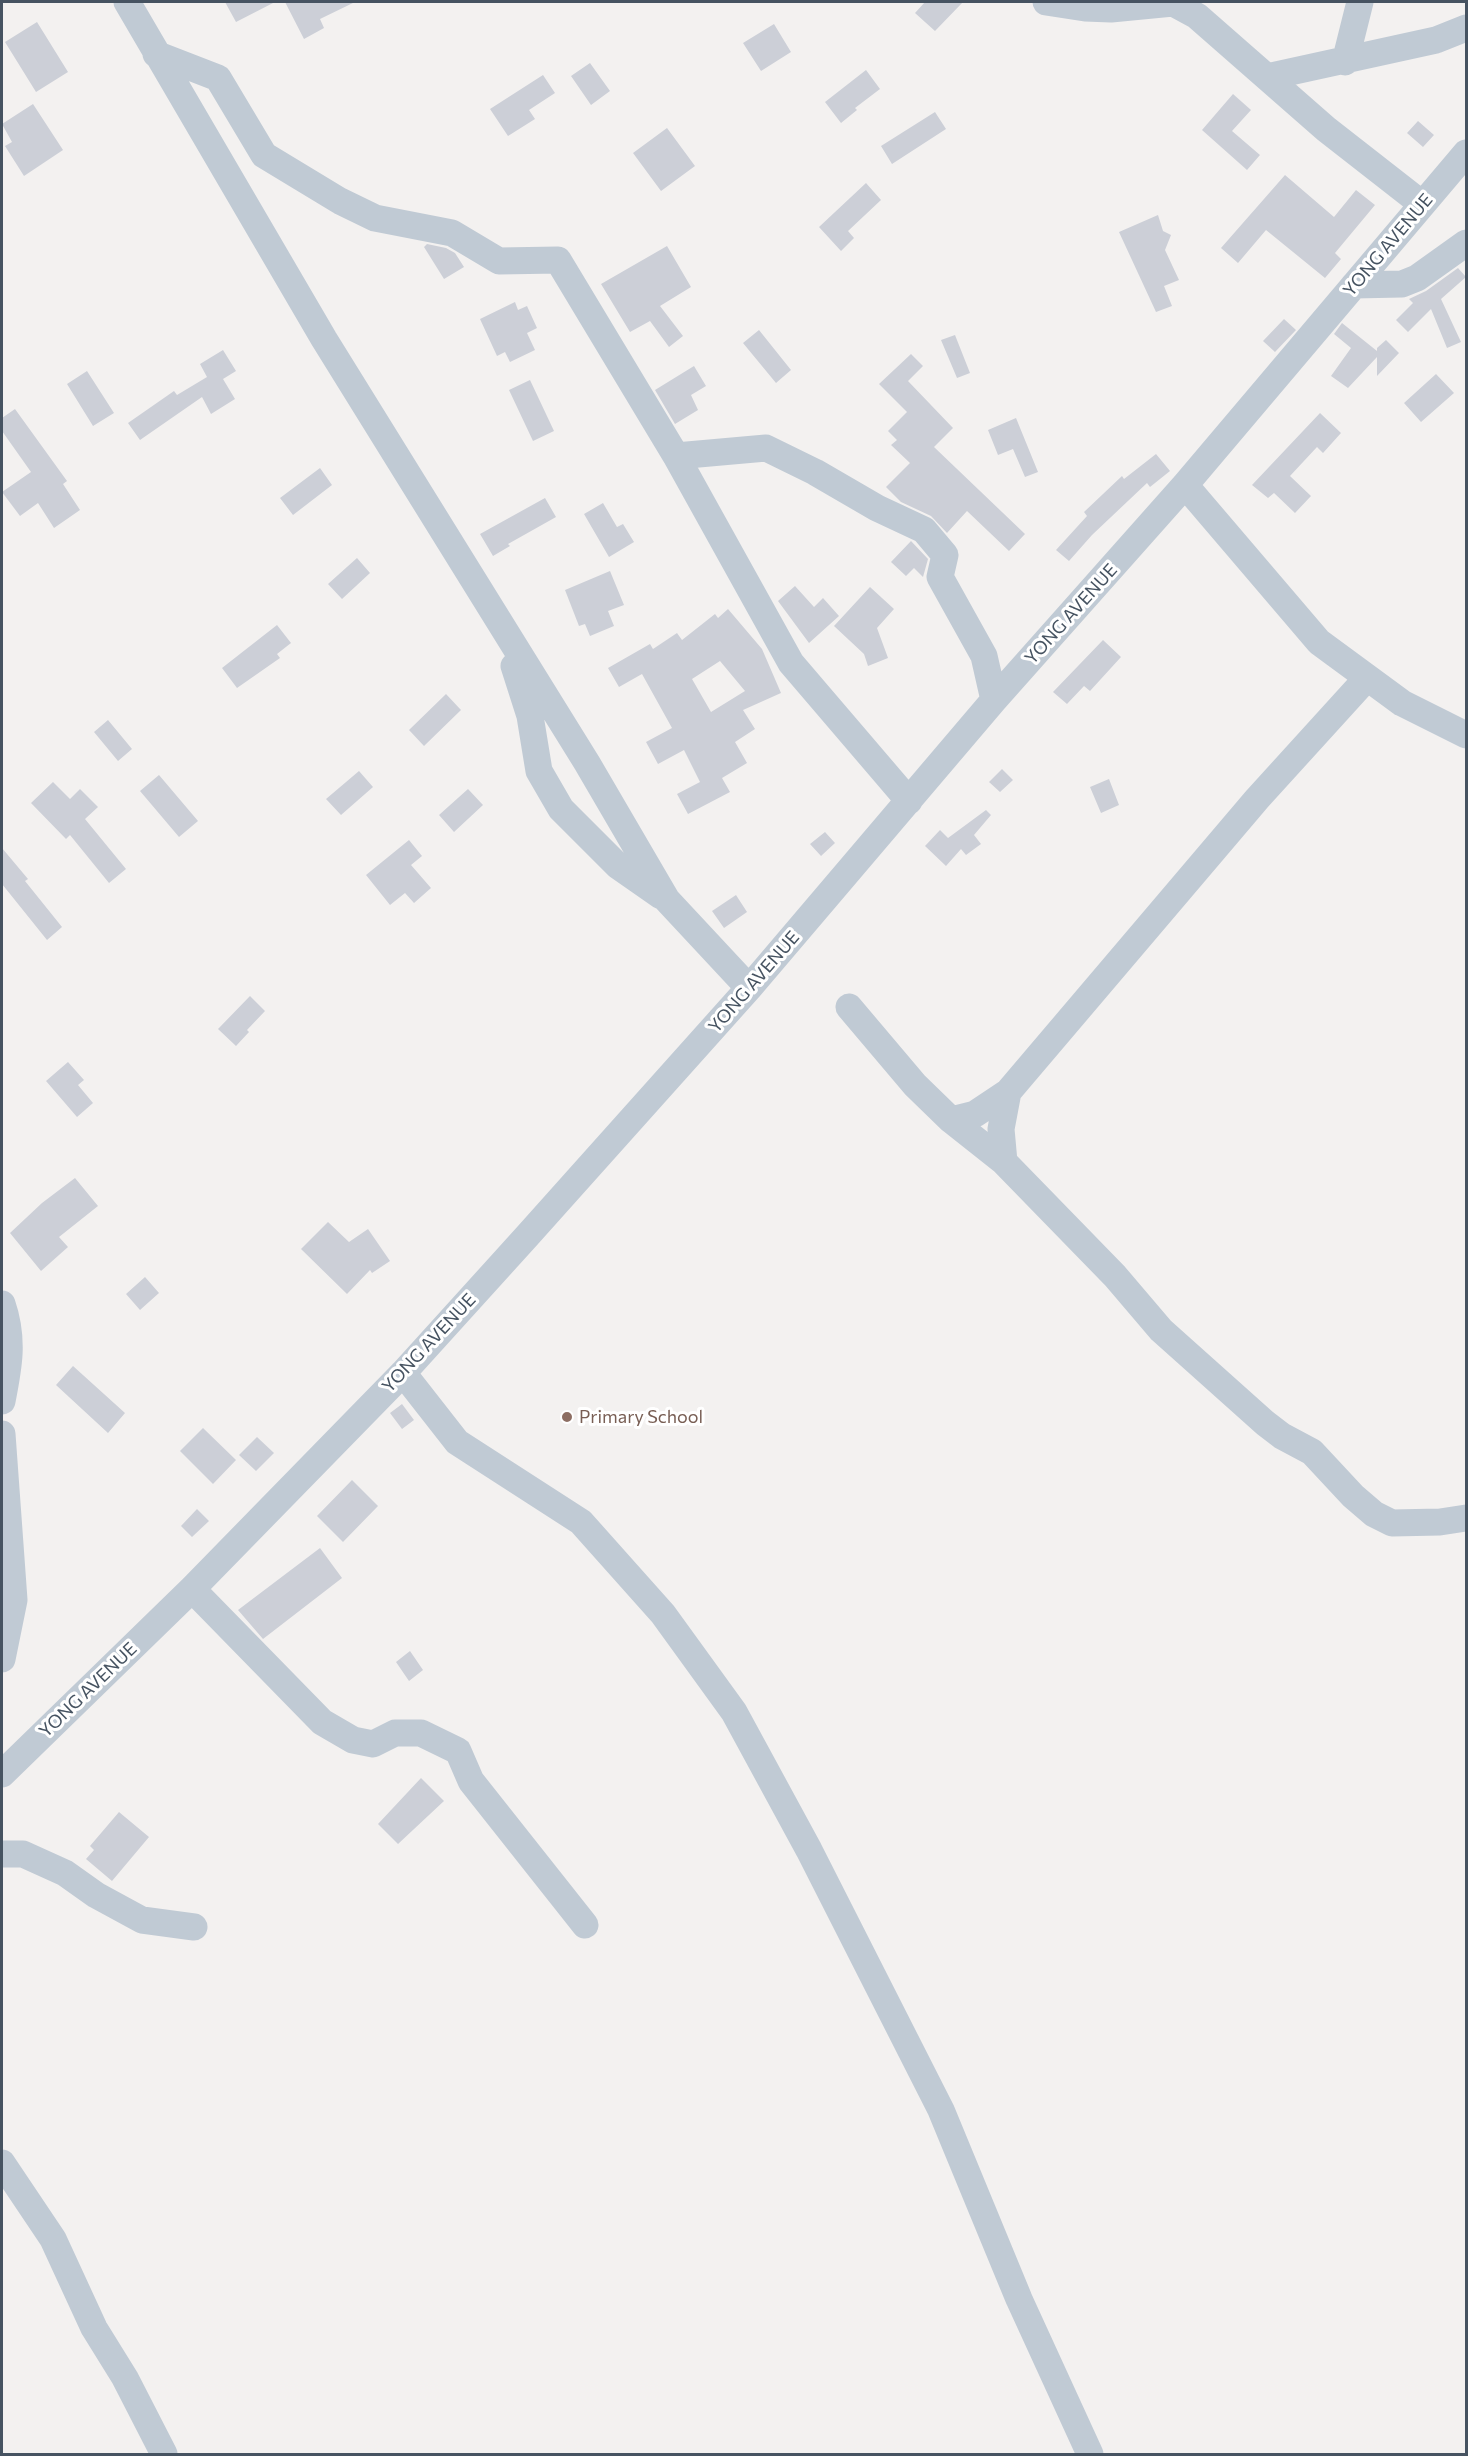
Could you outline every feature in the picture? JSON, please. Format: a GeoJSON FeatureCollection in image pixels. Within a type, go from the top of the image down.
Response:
{"type":"FeatureCollection","features":[{"type":"Feature","properties":{"kind":"street"},"geometry":{"type":"LineString","coordinates":[[127,2],[324,339],[587,763],[668,900],[750,988]]}},
{"type":"Feature","properties":{"kind":"street"},"geometry":{"type":"LineString","coordinates":[[1046,2],[1084,8],[1172,2],[1197,16],[1326,129],[1422,204]]}},
{"type":"Feature","properties":{"kind":"street"},"geometry":{"type":"LineString","coordinates":[[1345,62],[1360,2]]}},
{"type":"Feature","properties":{"kind":"street"},"geometry":{"type":"LineString","coordinates":[[1267,77],[1345,62],[1436,40],[1467,28]]}},
{"type":"Feature","properties":{"kind":"street"},"geometry":{"type":"LineString","coordinates":[[156,54],[218,78],[264,155],[349,205],[375,218],[452,233],[499,261],[558,260],[675,456],[791,663],[909,801]]}},
{"type":"Feature","properties":{"kind":"street","name":"YONG AVENUE"},"geometry":{"type":"LineString","coordinates":[[2,1774],[192,1589],[403,1373],[750,988],[994,700],[1185,485],[1467,153]]}},
{"type":"Feature","properties":{"kind":"street"},"geometry":{"type":"LineString","coordinates":[[1354,285],[1402,284],[1416,278],[1467,243]]}},
{"type":"Feature","properties":{"kind":"street"},"geometry":{"type":"LineString","coordinates":[[675,456],[766,448],[815,472],[877,508],[924,530],[945,555],[940,577],[984,656],[994,700]]}},
{"type":"Feature","properties":{"kind":"street"},"geometry":{"type":"LineString","coordinates":[[1185,485],[1319,642],[1402,703],[1467,735]]}},
{"type":"Feature","properties":{"kind":"street"},"geometry":{"type":"LineString","coordinates":[[502,628],[530,716],[539,771],[561,809],[618,866],[668,900]]}},
{"type":"Feature","properties":{"kind":"street"},"geometry":{"type":"LineString","coordinates":[[951,1120],[975,1114],[1008,1092],[1257,799],[1367,678]]}},
{"type":"Feature","properties":{"kind":"street"},"geometry":{"type":"LineString","coordinates":[[849,1007],[915,1085],[951,1120],[1004,1162],[1115,1276],[1161,1330],[1265,1423],[1282,1436],[1312,1452],[1353,1496],[1374,1514],[1392,1523],[1407,1524],[1467,1518]]}},
{"type":"Feature","properties":{"kind":"street"},"geometry":{"type":"LineString","coordinates":[[1004,1162],[1001,1129],[1008,1092]]}},
{"type":"Feature","properties":{"kind":"street"},"geometry":{"type":"LineString","coordinates":[[2,1304],[6,1317],[10,1360],[2,1401]]}},
{"type":"Feature","properties":{"kind":"street"},"geometry":{"type":"LineString","coordinates":[[403,1373],[457,1442],[581,1522],[663,1614],[734,1712],[808,1850],[941,2110],[1019,2300],[1090,2454]]}},
{"type":"Feature","properties":{"kind":"street"},"geometry":{"type":"LineString","coordinates":[[2,1434],[14,1600],[2,1659]]}},
{"type":"Feature","properties":{"kind":"street"},"geometry":{"type":"LineString","coordinates":[[192,1589],[322,1722],[353,1740],[372,1744],[395,1733],[421,1733],[458,1751],[471,1781],[585,1925]]}},
{"type":"Feature","properties":{"kind":"street"},"geometry":{"type":"LineString","coordinates":[[2,1854],[23,1854],[64,1873],[96,1895],[142,1920],[194,1927]]}},
{"type":"Feature","properties":{"kind":"street"},"geometry":{"type":"LineString","coordinates":[[2,2163],[53,2239],[94,2328],[125,2378],[164,2454]]}},
{"type":"Feature","properties":{"kind":"building"},"geometry":{"type":"Polygon","coordinates":[[[225,2],[275,2],[236,22],[225,2]]]}},
{"type":"Feature","properties":{"kind":"building"},"geometry":{"type":"Polygon","coordinates":[[[285,2],[355,2],[320,19],[324,28],[304,39],[285,2]]]}},
{"type":"Feature","properties":{"kind":"building"},"geometry":{"type":"Polygon","coordinates":[[[925,2],[963,2],[935,31],[915,13],[925,2]]]}},
{"type":"Feature","properties":{"kind":"building"},"geometry":{"type":"Polygon","coordinates":[[[37,22],[68,72],[36,92],[5,42],[37,22]]]}},
{"type":"Feature","properties":{"kind":"building"},"geometry":{"type":"Polygon","coordinates":[[[774,24],[791,52],[761,71],[743,43],[774,24]]]}},
{"type":"Feature","properties":{"kind":"building"},"geometry":{"type":"Polygon","coordinates":[[[590,63],[610,91],[591,105],[571,76],[590,63]]]}},
{"type":"Feature","properties":{"kind":"building"},"geometry":{"type":"Polygon","coordinates":[[[866,70],[880,89],[855,108],[857,110],[841,123],[825,102],[866,70]]]}},
{"type":"Feature","properties":{"kind":"building"},"geometry":{"type":"Polygon","coordinates":[[[543,75],[555,93],[529,110],[535,119],[508,136],[490,109],[543,75]]]}},
{"type":"Feature","properties":{"kind":"building"},"geometry":{"type":"Polygon","coordinates":[[[1233,94],[1251,110],[1232,131],[1260,155],[1247,170],[1202,130],[1233,94]]]}},
{"type":"Feature","properties":{"kind":"building"},"geometry":{"type":"Polygon","coordinates":[[[33,104],[63,150],[24,176],[5,146],[12,142],[2,124],[33,104]]]}},
{"type":"Feature","properties":{"kind":"building"},"geometry":{"type":"Polygon","coordinates":[[[935,112],[946,129],[892,164],[881,146],[935,112]]]}},
{"type":"Feature","properties":{"kind":"building"},"geometry":{"type":"Polygon","coordinates":[[[1418,121],[1434,135],[1423,147],[1407,133],[1418,121]]]}},
{"type":"Feature","properties":{"kind":"building"},"geometry":{"type":"Polygon","coordinates":[[[667,128],[695,166],[661,191],[633,153],[667,128]]]}},
{"type":"Feature","properties":{"kind":"building"},"geometry":{"type":"Polygon","coordinates":[[[1285,175],[1334,217],[1356,190],[1375,205],[1335,253],[1341,259],[1325,278],[1266,230],[1238,263],[1221,248],[1285,175]]]}},
{"type":"Feature","properties":{"kind":"building"},"geometry":{"type":"Polygon","coordinates":[[[866,183],[881,200],[848,231],[854,238],[841,251],[819,227],[866,183]]]}},
{"type":"Feature","properties":{"kind":"building"},"geometry":{"type":"Polygon","coordinates":[[[1158,215],[1163,231],[1171,235],[1165,250],[1179,280],[1164,286],[1172,306],[1156,312],[1119,232],[1158,215]]]}},
{"type":"Feature","properties":{"kind":"building"},"geometry":{"type":"Polygon","coordinates":[[[427,244],[446,248],[455,253],[464,267],[444,279],[424,247],[427,244]]]}},
{"type":"Feature","properties":{"kind":"building"},"geometry":{"type":"Polygon","coordinates":[[[667,246],[691,287],[660,306],[683,336],[669,347],[650,321],[630,332],[601,284],[667,246]]]}},
{"type":"Feature","properties":{"kind":"building"},"geometry":{"type":"Polygon","coordinates":[[[1458,268],[1466,277],[1441,299],[1461,342],[1447,348],[1431,309],[1408,332],[1396,320],[1413,303],[1409,299],[1426,291],[1458,268]]]}},
{"type":"Feature","properties":{"kind":"building"},"geometry":{"type":"Polygon","coordinates":[[[515,302],[518,310],[527,306],[537,328],[527,333],[535,350],[510,362],[505,352],[497,356],[480,319],[515,302]]]}},
{"type":"Feature","properties":{"kind":"building"},"geometry":{"type":"Polygon","coordinates":[[[1284,319],[1296,330],[1275,352],[1263,341],[1284,319]]]}},
{"type":"Feature","properties":{"kind":"building"},"geometry":{"type":"Polygon","coordinates":[[[1342,323],[1377,351],[1377,348],[1386,340],[1399,353],[1377,376],[1377,357],[1348,388],[1331,376],[1351,348],[1334,334],[1342,323]]]}},
{"type":"Feature","properties":{"kind":"building"},"geometry":{"type":"Polygon","coordinates":[[[759,330],[791,370],[776,383],[743,343],[759,330]]]}},
{"type":"Feature","properties":{"kind":"building"},"geometry":{"type":"Polygon","coordinates":[[[955,335],[970,373],[957,378],[941,340],[955,335]]]}},
{"type":"Feature","properties":{"kind":"building"},"geometry":{"type":"Polygon","coordinates":[[[223,350],[236,371],[223,379],[235,399],[211,414],[202,397],[140,440],[128,423],[174,391],[177,395],[207,377],[200,364],[223,350]]]}},
{"type":"Feature","properties":{"kind":"building"},"geometry":{"type":"Polygon","coordinates":[[[911,354],[923,366],[908,381],[953,428],[934,447],[1025,534],[1009,551],[967,511],[947,533],[931,516],[901,502],[886,487],[910,463],[891,445],[897,440],[888,431],[907,412],[879,384],[911,354]]]}},
{"type":"Feature","properties":{"kind":"building"},"geometry":{"type":"Polygon","coordinates":[[[694,366],[706,386],[691,395],[698,410],[675,424],[655,390],[694,366]]]}},
{"type":"Feature","properties":{"kind":"building"},"geometry":{"type":"Polygon","coordinates":[[[87,371],[114,413],[93,426],[67,384],[87,371]]]}},
{"type":"Feature","properties":{"kind":"building"},"geometry":{"type":"Polygon","coordinates":[[[1436,374],[1454,393],[1421,422],[1404,403],[1436,374]]]}},
{"type":"Feature","properties":{"kind":"building"},"geometry":{"type":"Polygon","coordinates":[[[530,380],[554,431],[533,441],[509,390],[530,380]]]}},
{"type":"Feature","properties":{"kind":"building"},"geometry":{"type":"Polygon","coordinates":[[[15,409],[67,481],[63,484],[80,510],[54,528],[38,503],[20,516],[2,492],[31,472],[2,431],[2,418],[15,409]]]}},
{"type":"Feature","properties":{"kind":"building"},"geometry":{"type":"Polygon","coordinates":[[[1320,413],[1341,433],[1323,453],[1317,447],[1290,476],[1311,496],[1295,513],[1274,493],[1268,498],[1252,485],[1320,413]]]}},
{"type":"Feature","properties":{"kind":"building"},"geometry":{"type":"Polygon","coordinates":[[[1016,418],[1038,472],[1025,477],[1013,449],[998,455],[988,430],[1016,418]]]}},
{"type":"Feature","properties":{"kind":"building"},"geometry":{"type":"Polygon","coordinates":[[[1156,454],[1170,471],[1150,487],[1147,483],[1092,535],[1069,561],[1056,550],[1087,516],[1084,512],[1122,476],[1124,479],[1156,454]]]}},
{"type":"Feature","properties":{"kind":"building"},"geometry":{"type":"Polygon","coordinates":[[[320,468],[332,485],[293,515],[280,498],[320,468]]]}},
{"type":"Feature","properties":{"kind":"building"},"geometry":{"type":"Polygon","coordinates":[[[545,498],[556,517],[508,544],[510,546],[493,556],[480,534],[545,498]]]}},
{"type":"Feature","properties":{"kind":"building"},"geometry":{"type":"Polygon","coordinates":[[[603,503],[617,527],[623,524],[634,542],[609,557],[584,514],[603,503]]]}},
{"type":"Feature","properties":{"kind":"building"},"geometry":{"type":"Polygon","coordinates":[[[911,541],[928,559],[923,577],[914,568],[906,576],[891,562],[911,541]]]}},
{"type":"Feature","properties":{"kind":"building"},"geometry":{"type":"Polygon","coordinates":[[[357,558],[370,573],[342,599],[328,584],[357,558]]]}},
{"type":"Feature","properties":{"kind":"building"},"geometry":{"type":"Polygon","coordinates":[[[610,571],[624,605],[608,611],[614,626],[590,636],[585,624],[579,626],[565,590],[610,571]]]}},
{"type":"Feature","properties":{"kind":"building"},"geometry":{"type":"Polygon","coordinates":[[[795,586],[814,607],[823,598],[839,616],[809,643],[778,601],[795,586]]]}},
{"type":"Feature","properties":{"kind":"building"},"geometry":{"type":"Polygon","coordinates":[[[870,587],[894,609],[877,628],[888,658],[868,666],[864,654],[834,626],[870,587]]]}},
{"type":"Feature","properties":{"kind":"building"},"geometry":{"type":"Polygon","coordinates":[[[728,609],[762,649],[781,693],[743,710],[755,729],[735,742],[747,763],[722,778],[730,792],[688,814],[677,794],[700,782],[684,750],[658,764],[646,742],[672,728],[642,674],[619,687],[608,668],[650,644],[653,649],[677,633],[682,640],[715,614],[718,618],[728,609]],[[720,661],[692,679],[711,712],[745,691],[720,661]]]}},
{"type":"Feature","properties":{"kind":"building"},"geometry":{"type":"Polygon","coordinates":[[[277,625],[291,643],[277,654],[280,658],[237,688],[222,668],[277,625]]]}},
{"type":"Feature","properties":{"kind":"building"},"geometry":{"type":"Polygon","coordinates":[[[1103,640],[1121,657],[1090,691],[1084,686],[1067,704],[1053,692],[1103,640]]]}},
{"type":"Feature","properties":{"kind":"building"},"geometry":{"type":"Polygon","coordinates":[[[446,694],[461,710],[424,746],[409,730],[446,694]]]}},
{"type":"Feature","properties":{"kind":"building"},"geometry":{"type":"Polygon","coordinates":[[[108,720],[132,749],[118,761],[94,732],[108,720]]]}},
{"type":"Feature","properties":{"kind":"building"},"geometry":{"type":"Polygon","coordinates":[[[1002,769],[1013,780],[1000,792],[989,782],[1002,769]]]}},
{"type":"Feature","properties":{"kind":"building"},"geometry":{"type":"Polygon","coordinates":[[[359,771],[373,787],[341,815],[326,799],[359,771]]]}},
{"type":"Feature","properties":{"kind":"building"},"geometry":{"type":"Polygon","coordinates":[[[159,775],[198,821],[179,837],[140,791],[159,775]]]}},
{"type":"Feature","properties":{"kind":"building"},"geometry":{"type":"Polygon","coordinates":[[[1109,779],[1119,805],[1101,813],[1090,787],[1109,779]]]}},
{"type":"Feature","properties":{"kind":"building"},"geometry":{"type":"Polygon","coordinates":[[[53,782],[70,799],[80,789],[98,807],[85,819],[126,869],[109,883],[70,835],[66,839],[31,803],[53,782]]]}},
{"type":"Feature","properties":{"kind":"building"},"geometry":{"type":"Polygon","coordinates":[[[468,789],[483,805],[454,832],[439,815],[468,789]]]}},
{"type":"Feature","properties":{"kind":"building"},"geometry":{"type":"Polygon","coordinates":[[[986,810],[991,815],[974,835],[981,844],[966,855],[961,849],[946,866],[925,846],[940,830],[948,838],[986,810]]]}},
{"type":"Feature","properties":{"kind":"building"},"geometry":{"type":"Polygon","coordinates":[[[825,832],[835,843],[821,856],[810,844],[825,832]]]}},
{"type":"Feature","properties":{"kind":"building"},"geometry":{"type":"Polygon","coordinates":[[[409,840],[422,856],[411,865],[431,888],[414,903],[405,893],[390,905],[366,875],[409,840]]]}},
{"type":"Feature","properties":{"kind":"building"},"geometry":{"type":"Polygon","coordinates":[[[2,848],[28,879],[25,881],[62,927],[47,940],[2,884],[2,848]]]}},
{"type":"Feature","properties":{"kind":"building"},"geometry":{"type":"Polygon","coordinates":[[[736,895],[747,912],[724,928],[712,911],[736,895]]]}},
{"type":"Feature","properties":{"kind":"building"},"geometry":{"type":"Polygon","coordinates":[[[250,996],[265,1011],[236,1046],[218,1029],[250,996]]]}},
{"type":"Feature","properties":{"kind":"building"},"geometry":{"type":"Polygon","coordinates":[[[68,1062],[84,1080],[78,1085],[93,1103],[77,1117],[46,1081],[68,1062]]]}},
{"type":"Feature","properties":{"kind":"building"},"geometry":{"type":"Polygon","coordinates":[[[75,1178],[98,1206],[59,1237],[68,1247],[41,1271],[10,1233],[42,1203],[75,1178]]]}},
{"type":"Feature","properties":{"kind":"building"},"geometry":{"type":"Polygon","coordinates":[[[328,1222],[349,1242],[368,1229],[390,1261],[372,1273],[370,1270],[347,1294],[301,1249],[328,1222]]]}},
{"type":"Feature","properties":{"kind":"building"},"geometry":{"type":"Polygon","coordinates":[[[145,1277],[159,1293],[140,1310],[126,1294],[145,1277]]]}},
{"type":"Feature","properties":{"kind":"building"},"geometry":{"type":"Polygon","coordinates":[[[73,1366],[125,1413],[108,1433],[56,1385],[73,1366]]]}},
{"type":"Feature","properties":{"kind":"building"},"geometry":{"type":"Polygon","coordinates":[[[402,1404],[414,1420],[402,1429],[390,1413],[402,1404]]]}},
{"type":"Feature","properties":{"kind":"building"},"geometry":{"type":"Polygon","coordinates":[[[203,1428],[236,1460],[213,1484],[180,1451],[203,1428]]]}},
{"type":"Feature","properties":{"kind":"building"},"geometry":{"type":"Polygon","coordinates":[[[257,1437],[274,1453],[256,1471],[239,1455],[257,1437]]]}},
{"type":"Feature","properties":{"kind":"building"},"geometry":{"type":"Polygon","coordinates":[[[352,1480],[378,1506],[343,1542],[317,1516],[352,1480]]]}},
{"type":"Feature","properties":{"kind":"building"},"geometry":{"type":"Polygon","coordinates":[[[197,1509],[209,1521],[192,1537],[181,1526],[197,1509]]]}},
{"type":"Feature","properties":{"kind":"building"},"geometry":{"type":"Polygon","coordinates":[[[320,1548],[342,1578],[263,1639],[238,1610],[320,1548]]]}},
{"type":"Feature","properties":{"kind":"building"},"geometry":{"type":"Polygon","coordinates":[[[410,1651],[423,1670],[409,1681],[396,1662],[410,1651]]]}},
{"type":"Feature","properties":{"kind":"building"},"geometry":{"type":"Polygon","coordinates":[[[421,1778],[444,1801],[398,1844],[378,1824],[421,1778]]]}},
{"type":"Feature","properties":{"kind":"building"},"geometry":{"type":"Polygon","coordinates":[[[119,1812],[149,1837],[112,1881],[86,1859],[94,1850],[90,1846],[119,1812]]]}},
{"type":"Feature","properties":{"kind":"place","name":"Primary School"},"geometry":{"type":"Point","coordinates":[567,1417]}}]}
